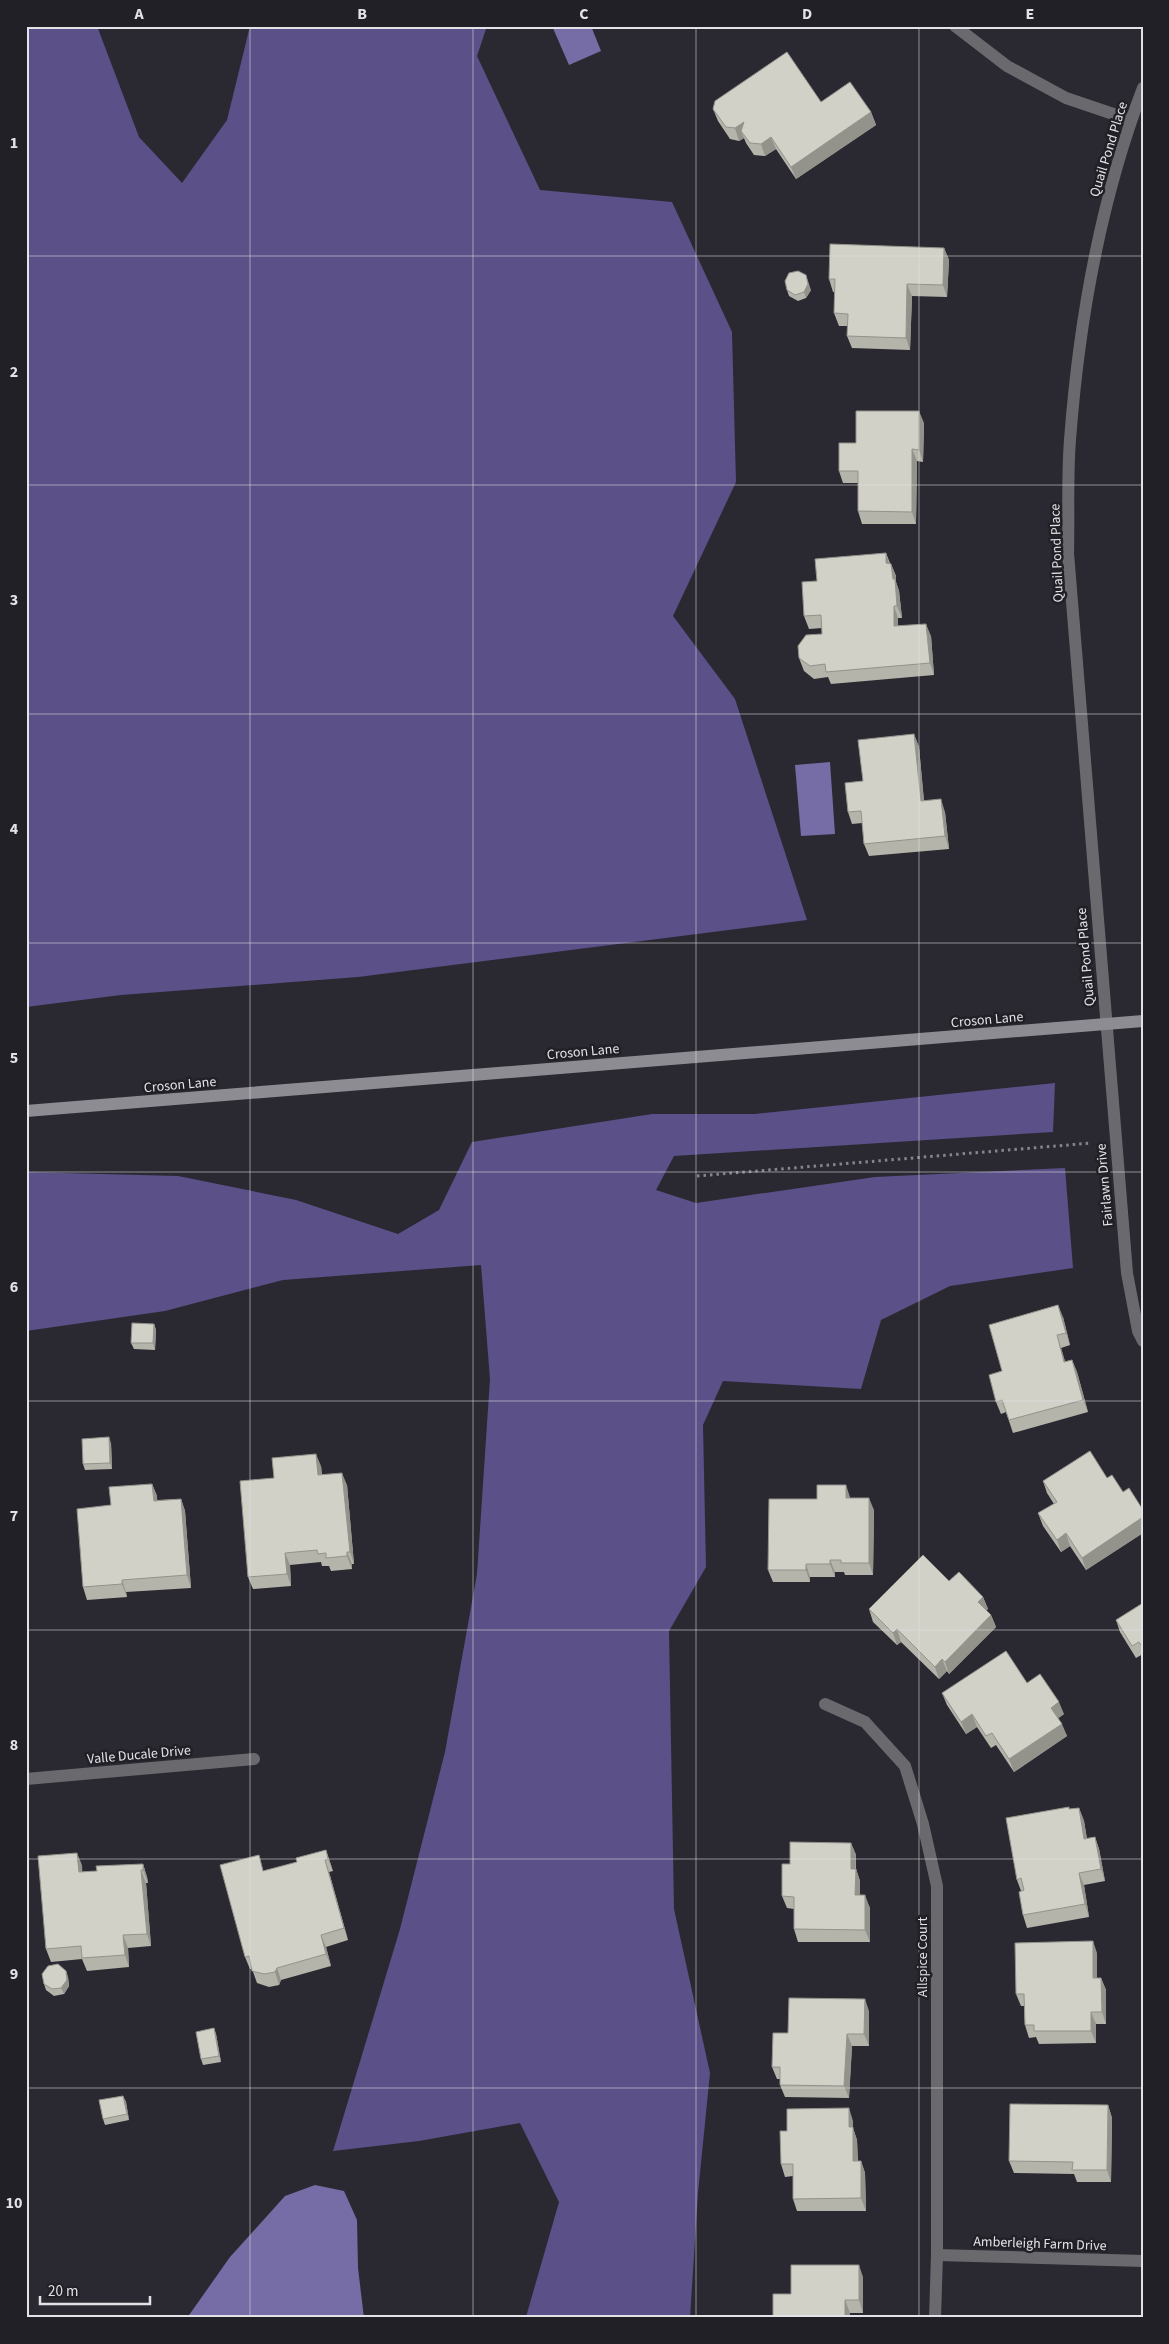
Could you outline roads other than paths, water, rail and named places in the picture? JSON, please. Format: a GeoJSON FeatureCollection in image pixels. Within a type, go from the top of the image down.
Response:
{"type":"FeatureCollection","features":[{"type":"Feature","properties":{"kind":"main road","name":"Croson Lane"},"geometry":{"type":"LineString","coordinates":[[26,1112],[1143,1021]]}},
{"type":"Feature","properties":{"kind":"street"},"geometry":{"type":"LineString","coordinates":[[955,26],[1007,66],[1066,98],[1131,120]]}},
{"type":"Feature","properties":{"kind":"street","name":"Quail Pond Place"},"geometry":{"type":"LineString","coordinates":[[1106,1024],[1068,553],[1070,442],[1080,332],[1102,221],[1131,120],[1143,88]]}},
{"type":"Feature","properties":{"kind":"street","name":"Fairlawn Drive"},"geometry":{"type":"LineString","coordinates":[[1106,1024],[1127,1273],[1138,1331],[1143,1341]]}},
{"type":"Feature","properties":{"kind":"street","name":"Allspice Court"},"geometry":{"type":"LineString","coordinates":[[824,1704],[865,1722],[905,1766],[923,1824],[937,1886],[937,2255],[935,2318]]}},
{"type":"Feature","properties":{"kind":"street","name":"Valle Ducale Drive"},"geometry":{"type":"LineString","coordinates":[[26,1779],[254,1759]]}},
{"type":"Feature","properties":{"kind":"street","name":"Amberleigh Farm Drive"},"geometry":{"type":"LineString","coordinates":[[937,2255],[1143,2261]]}}]}
